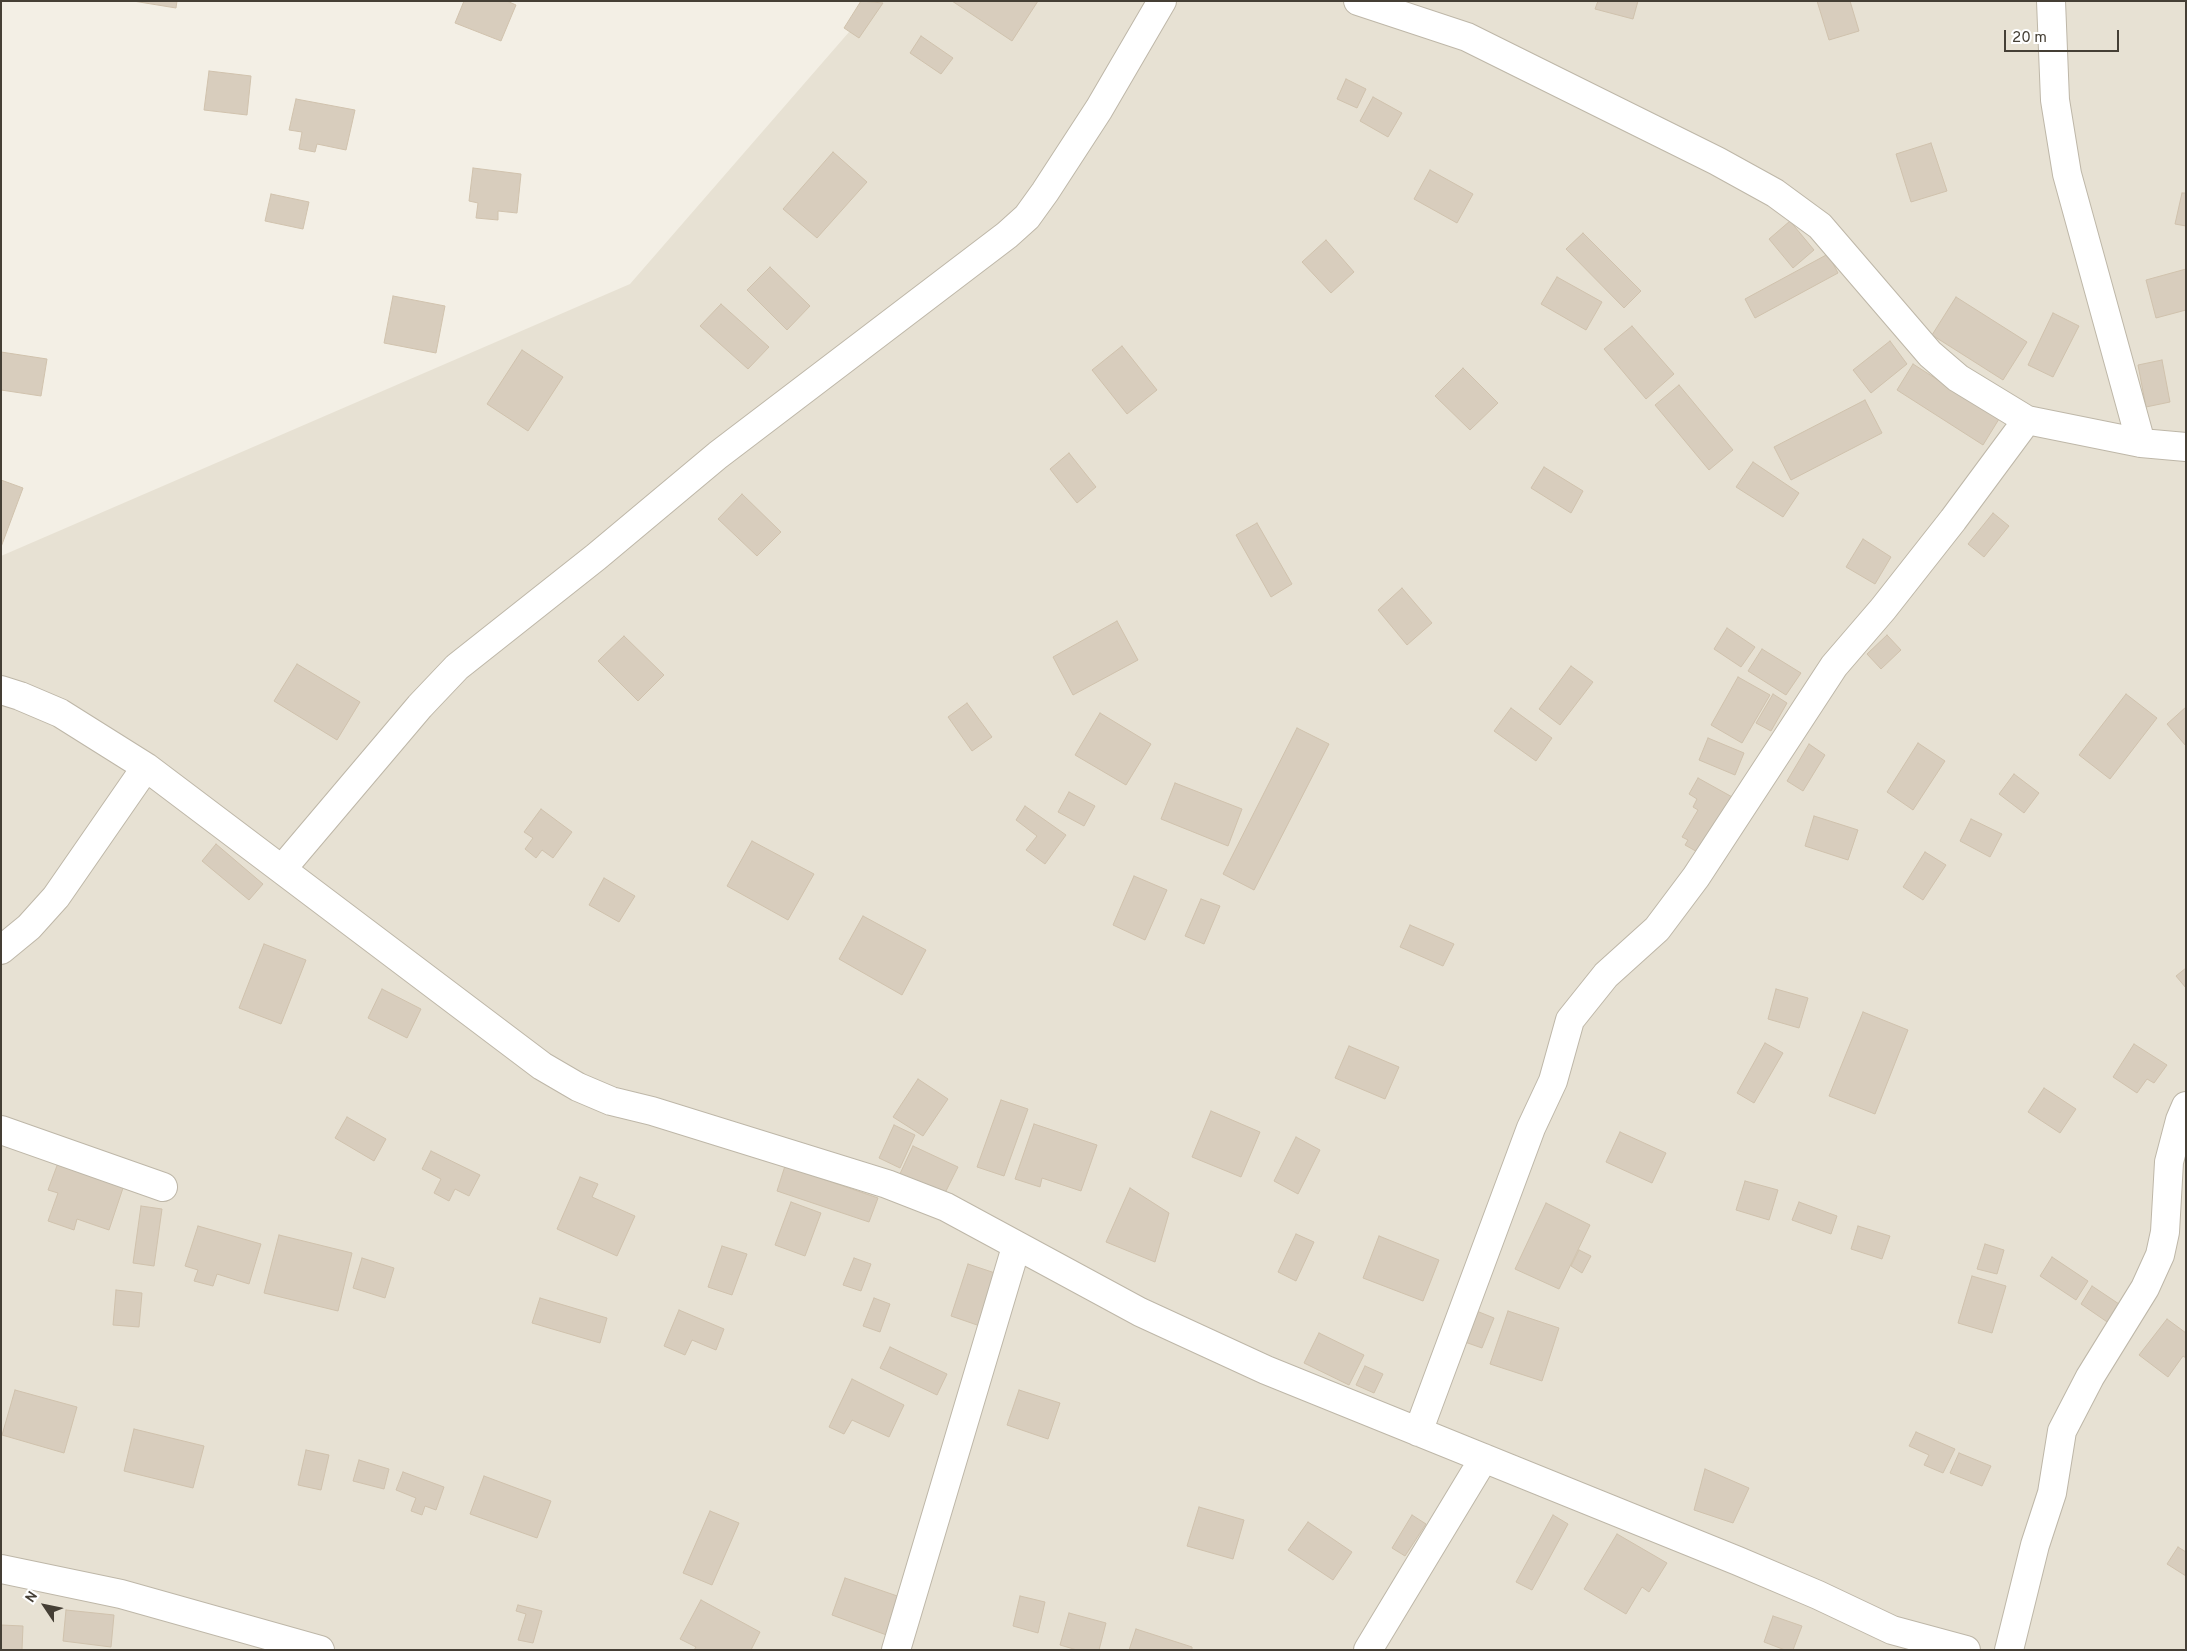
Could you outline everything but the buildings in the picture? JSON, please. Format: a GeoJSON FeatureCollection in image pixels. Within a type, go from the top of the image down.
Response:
{"type":"FeatureCollection","features":[{"type":"Feature","properties":{"kind":"street"},"geometry":{"type":"LineString","coordinates":[[282,869],[420,706],[457,667],[569,579],[718,455],[1007,235],[1027,217],[1099,109],[1162,1]]}},
{"type":"Feature","properties":{"kind":"street"},"geometry":{"type":"LineString","coordinates":[[1358,1],[1467,37],[1717,161],[1775,193],[1820,226],[1930,354],[1958,378],[2027,420],[2141,443],[2186,447]]}},
{"type":"Feature","properties":{"kind":"street"},"geometry":{"type":"LineString","coordinates":[[2051,1],[2055,100],[2067,174],[2141,443]]}},
{"type":"Feature","properties":{"kind":"street"},"geometry":{"type":"LineString","coordinates":[[1418,1432],[1531,1128],[1552,1081],[1570,1020],[1606,975],[1657,929],[1696,877],[1834,666],[1941,534],[2027,420]]}},
{"type":"Feature","properties":{"kind":"street"},"geometry":{"type":"LineString","coordinates":[[1,690],[60,713],[146,767],[542,1066],[578,1087],[611,1101],[652,1111],[887,1184],[946,1207],[1016,1247],[1079,1277],[1140,1312],[1204,1342],[1418,1432],[1756,1568],[1892,1630],[1966,1650]]}},
{"type":"Feature","properties":{"kind":"street"},"geometry":{"type":"LineString","coordinates":[[1,950],[29,927],[56,897],[146,767]]}},
{"type":"Feature","properties":{"kind":"street"},"geometry":{"type":"LineString","coordinates":[[2009,1650],[2035,1545],[2052,1493],[2062,1431],[2090,1377],[2145,1288],[2160,1255],[2165,1232],[2169,1162],[2180,1120],[2186,1106]]}},
{"type":"Feature","properties":{"kind":"street"},"geometry":{"type":"LineString","coordinates":[[1,1130],[163,1187]]}},
{"type":"Feature","properties":{"kind":"street"},"geometry":{"type":"LineString","coordinates":[[896,1650],[1016,1247]]}},
{"type":"Feature","properties":{"kind":"street"},"geometry":{"type":"LineString","coordinates":[[1368,1650],[1484,1458]]}},
{"type":"Feature","properties":{"kind":"street"},"geometry":{"type":"LineString","coordinates":[[1,1569],[121,1594],[320,1650]]}},
{"type":"Feature","properties":{"kind":"shaded area"},"geometry":{"type":"Polygon","coordinates":[[[876,1],[2186,1],[2186,1650],[1,1650],[1,556],[630,284],[876,1]]]}}]}
